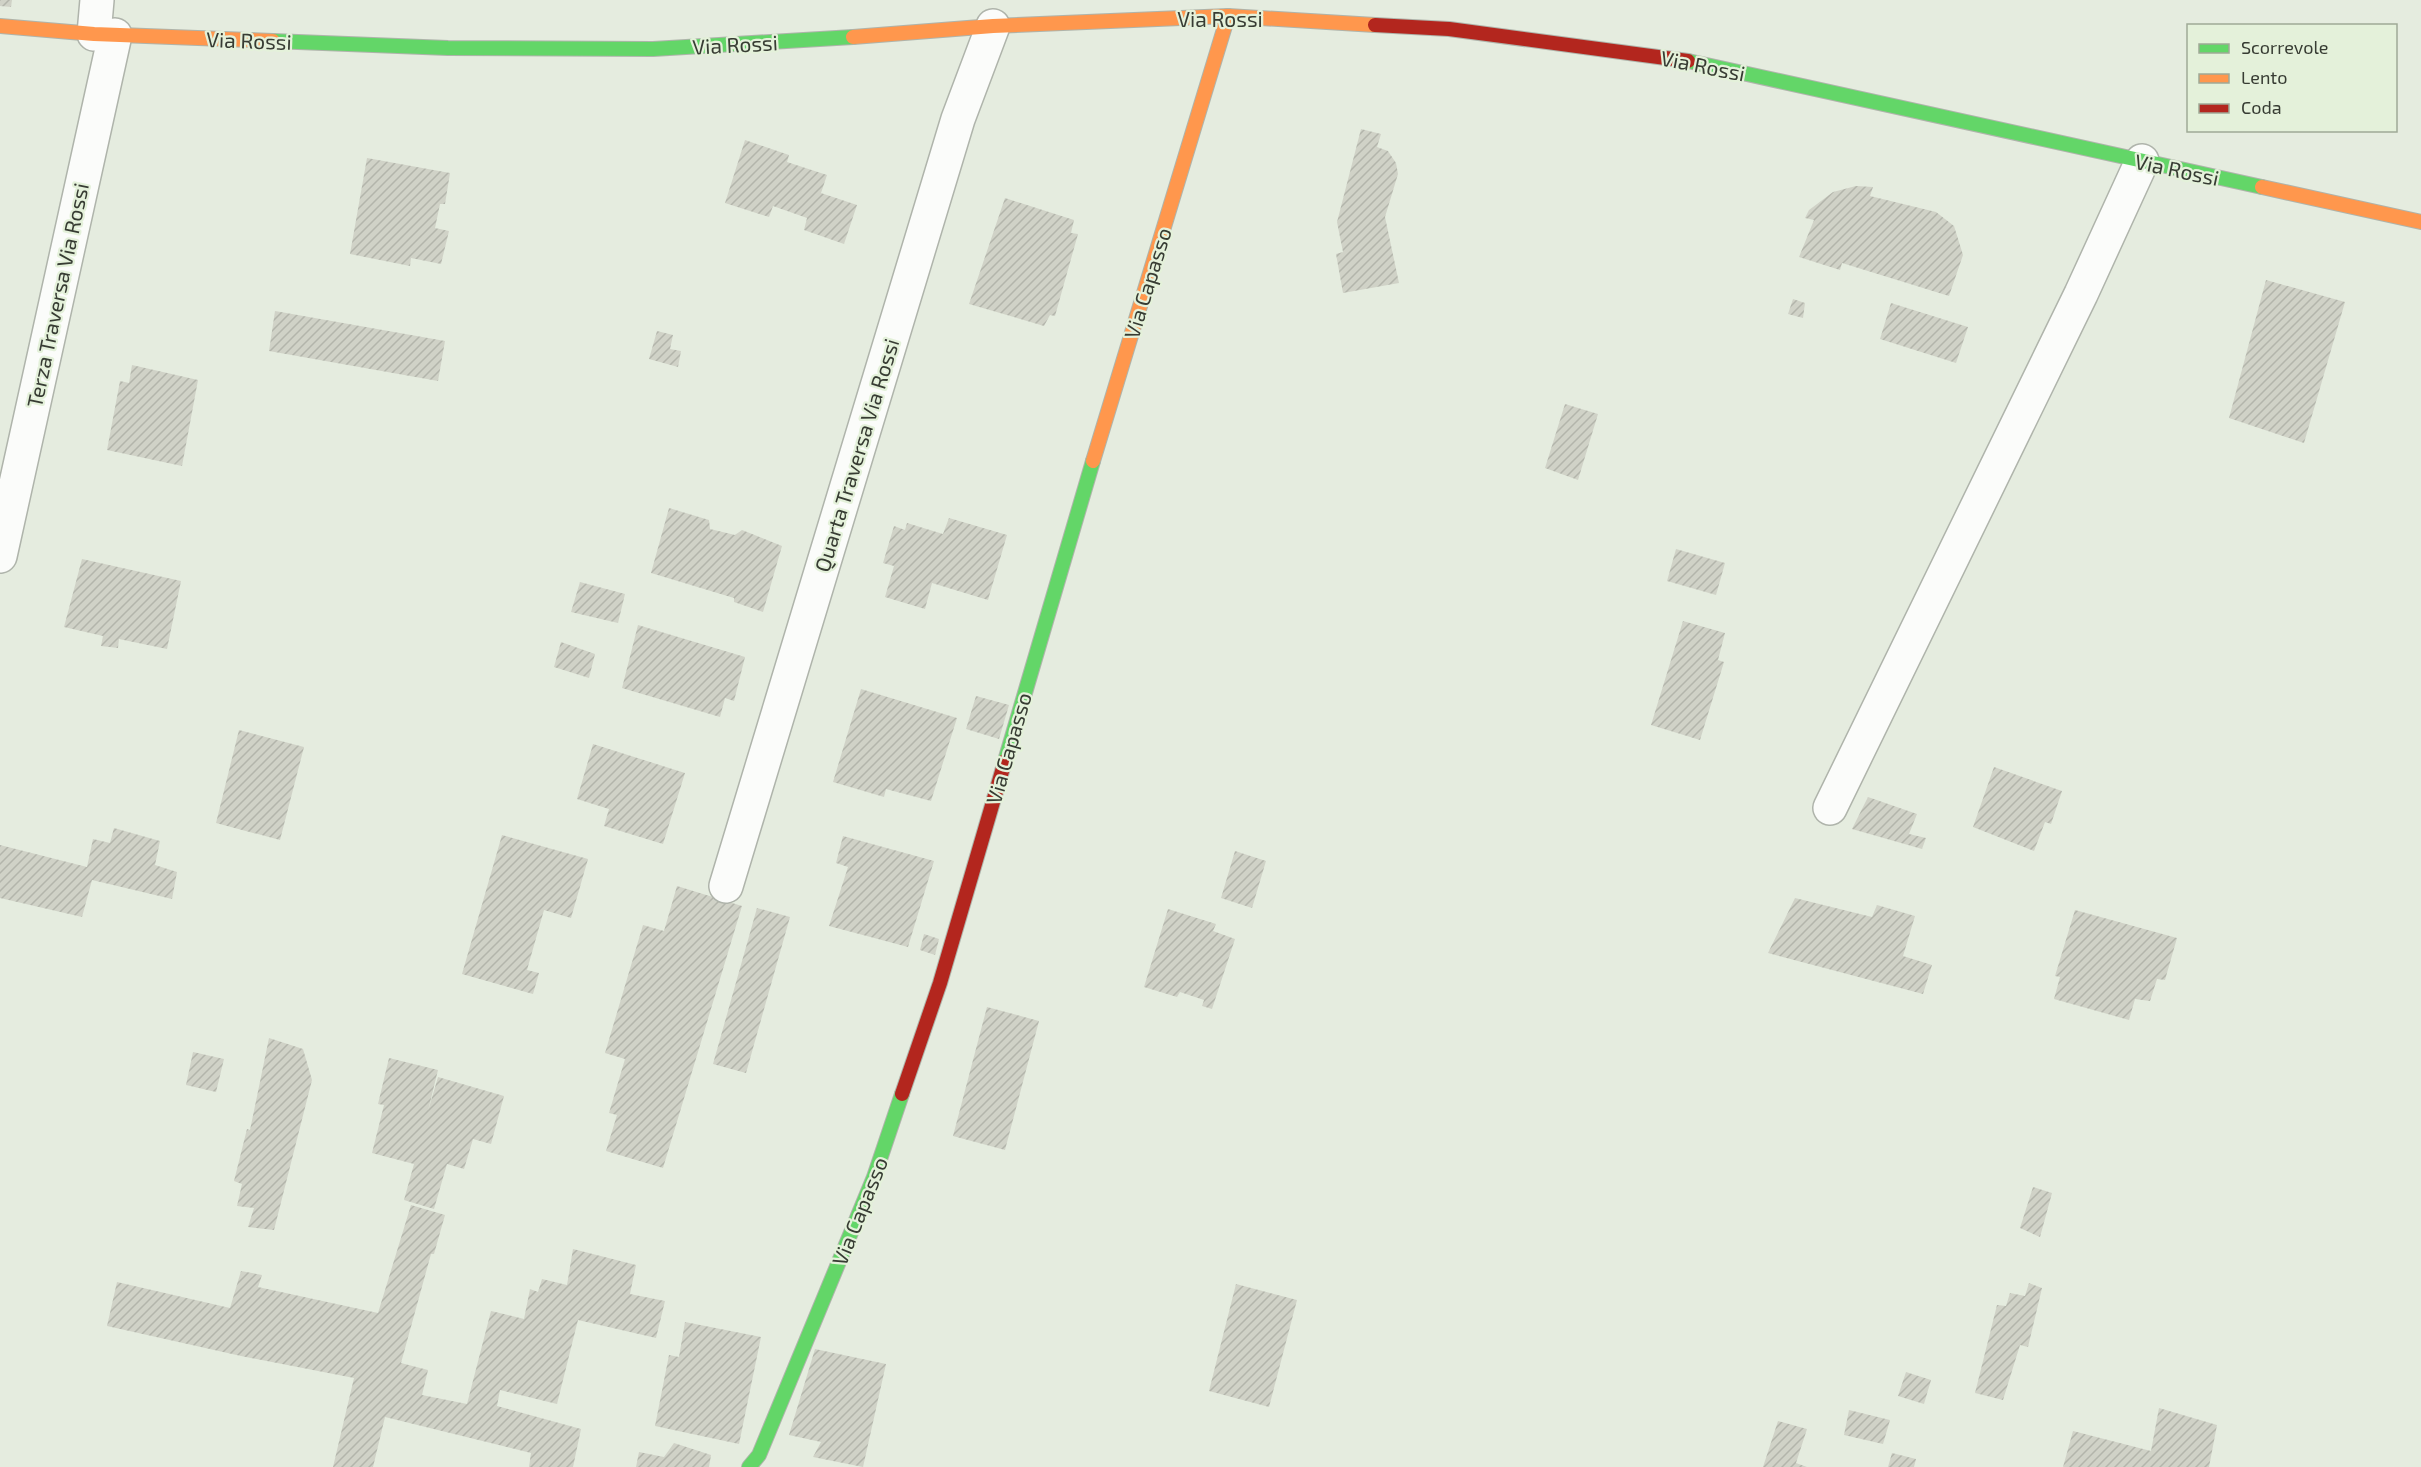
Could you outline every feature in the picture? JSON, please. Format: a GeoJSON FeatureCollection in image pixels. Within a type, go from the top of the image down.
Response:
{"type":"FeatureCollection","features":[{"type":"Feature","properties":{"kind":"street","name":"Terza Traversa Via Rossi"},"geometry":{"type":"LineString","coordinates":[[0,556],[104,34],[97,0]]}},
{"type":"Feature","properties":{"kind":"street","name":"Via Rossi"},"geometry":{"type":"LineString","coordinates":[[0,26],[104,34],[448,48],[653,49],[993,26],[1228,16],[1449,29],[1679,59],[2421,222]]}},
{"type":"Feature","properties":{"kind":"street","name":"Via Capasso"},"geometry":{"type":"LineString","coordinates":[[749,1467],[759,1455],[874,1177],[940,983],[1090,470],[1228,16]]}},
{"type":"Feature","properties":{"kind":"street","name":"Quarta Traversa Via Rossi"},"geometry":{"type":"LineString","coordinates":[[726,886],[958,119],[993,26]]}},
{"type":"Feature","properties":{"kind":"street"},"geometry":{"type":"LineString","coordinates":[[1830,808],[2076,305],[2142,161]]}},
{"type":"Feature","properties":{"kind":"building"},"geometry":{"type":"Polygon","coordinates":[[[0,0],[12,0],[11,7],[0,6],[0,0]]]}},
{"type":"Feature","properties":{"kind":"building"},"geometry":{"type":"Polygon","coordinates":[[[1361,129],[1381,134],[1377,147],[1388,151],[1396,163],[1398,174],[1385,217],[1399,283],[1343,293],[1336,254],[1343,252],[1337,222],[1361,129]]]}},
{"type":"Feature","properties":{"kind":"building"},"geometry":{"type":"Polygon","coordinates":[[[745,140],[789,155],[787,162],[827,175],[821,193],[857,205],[844,244],[804,230],[807,218],[773,206],[769,217],[725,203],[745,140]]]}},
{"type":"Feature","properties":{"kind":"building"},"geometry":{"type":"Polygon","coordinates":[[[367,158],[450,173],[445,204],[440,204],[435,228],[449,231],[441,264],[411,258],[410,266],[350,254],[367,158]]]}},
{"type":"Feature","properties":{"kind":"building"},"geometry":{"type":"Polygon","coordinates":[[[1856,186],[1873,187],[1870,196],[1936,212],[1954,226],[1963,255],[1949,296],[1842,263],[1840,270],[1799,257],[1814,220],[1805,218],[1809,210],[1833,192],[1856,186]]]}},
{"type":"Feature","properties":{"kind":"building"},"geometry":{"type":"Polygon","coordinates":[[[1005,198],[1074,220],[1071,233],[1078,234],[1055,316],[1050,315],[1044,326],[969,304],[1005,198]]]}},
{"type":"Feature","properties":{"kind":"building"},"geometry":{"type":"Polygon","coordinates":[[[2266,280],[2345,302],[2304,443],[2229,418],[2266,280]]]}},
{"type":"Feature","properties":{"kind":"building"},"geometry":{"type":"Polygon","coordinates":[[[1793,299],[1805,303],[1803,318],[1788,314],[1793,299]]]}},
{"type":"Feature","properties":{"kind":"building"},"geometry":{"type":"Polygon","coordinates":[[[1891,303],[1968,327],[1956,363],[1880,339],[1891,303]]]}},
{"type":"Feature","properties":{"kind":"building"},"geometry":{"type":"Polygon","coordinates":[[[275,311],[445,341],[438,381],[269,351],[275,311]]]}},
{"type":"Feature","properties":{"kind":"building"},"geometry":{"type":"Polygon","coordinates":[[[657,331],[673,335],[670,349],[681,351],[678,367],[649,359],[657,331]]]}},
{"type":"Feature","properties":{"kind":"building"},"geometry":{"type":"Polygon","coordinates":[[[132,365],[198,380],[182,466],[107,450],[120,381],[129,383],[132,365]]]}},
{"type":"Feature","properties":{"kind":"building"},"geometry":{"type":"Polygon","coordinates":[[[1565,404],[1598,414],[1578,480],[1545,468],[1565,404]]]}},
{"type":"Feature","properties":{"kind":"building"},"geometry":{"type":"Polygon","coordinates":[[[669,508],[709,520],[710,529],[735,535],[742,530],[782,546],[763,612],[734,602],[734,598],[651,573],[669,508]]]}},
{"type":"Feature","properties":{"kind":"building"},"geometry":{"type":"Polygon","coordinates":[[[949,518],[1007,535],[988,600],[932,583],[925,609],[885,597],[894,566],[883,563],[894,526],[905,530],[907,523],[943,534],[949,518]]]}},
{"type":"Feature","properties":{"kind":"building"},"geometry":{"type":"Polygon","coordinates":[[[1676,549],[1725,563],[1716,595],[1667,581],[1676,549]]]}},
{"type":"Feature","properties":{"kind":"building"},"geometry":{"type":"Polygon","coordinates":[[[82,559],[181,581],[167,649],[119,639],[118,648],[101,646],[103,636],[64,627],[82,559]]]}},
{"type":"Feature","properties":{"kind":"building"},"geometry":{"type":"Polygon","coordinates":[[[580,582],[625,594],[618,623],[571,612],[580,582]]]}},
{"type":"Feature","properties":{"kind":"building"},"geometry":{"type":"Polygon","coordinates":[[[1683,621],[1725,633],[1718,660],[1724,662],[1700,740],[1651,725],[1683,621]]]}},
{"type":"Feature","properties":{"kind":"building"},"geometry":{"type":"Polygon","coordinates":[[[638,625],[745,657],[734,701],[725,698],[720,717],[622,688],[638,625]]]}},
{"type":"Feature","properties":{"kind":"building"},"geometry":{"type":"Polygon","coordinates":[[[561,642],[595,654],[589,678],[554,667],[561,642]]]}},
{"type":"Feature","properties":{"kind":"building"},"geometry":{"type":"Polygon","coordinates":[[[861,689],[957,718],[931,801],[886,789],[884,797],[833,782],[861,689]]]}},
{"type":"Feature","properties":{"kind":"building"},"geometry":{"type":"Polygon","coordinates":[[[976,696],[1009,705],[999,739],[966,729],[976,696]]]}},
{"type":"Feature","properties":{"kind":"building"},"geometry":{"type":"Polygon","coordinates":[[[239,730],[304,747],[280,840],[216,823],[239,730]]]}},
{"type":"Feature","properties":{"kind":"building"},"geometry":{"type":"Polygon","coordinates":[[[593,744],[685,773],[663,844],[604,826],[609,809],[577,799],[593,744]]]}},
{"type":"Feature","properties":{"kind":"building"},"geometry":{"type":"Polygon","coordinates":[[[1994,767],[2062,791],[2051,824],[2045,822],[2034,851],[1973,827],[1994,767]]]}},
{"type":"Feature","properties":{"kind":"building"},"geometry":{"type":"Polygon","coordinates":[[[1868,797],[1917,814],[1909,834],[1926,838],[1922,849],[1852,829],[1868,797]]]}},
{"type":"Feature","properties":{"kind":"building"},"geometry":{"type":"Polygon","coordinates":[[[114,828],[160,841],[155,865],[177,872],[172,899],[92,880],[82,917],[0,898],[0,845],[87,867],[93,839],[110,843],[114,828]]]}},
{"type":"Feature","properties":{"kind":"building"},"geometry":{"type":"Polygon","coordinates":[[[502,835],[588,859],[571,918],[544,910],[527,970],[539,973],[533,994],[462,974],[502,835]]]}},
{"type":"Feature","properties":{"kind":"building"},"geometry":{"type":"Polygon","coordinates":[[[843,836],[934,861],[908,947],[829,926],[848,867],[836,863],[843,836]]]}},
{"type":"Feature","properties":{"kind":"building"},"geometry":{"type":"Polygon","coordinates":[[[1235,851],[1266,861],[1252,908],[1221,898],[1235,851]]]}},
{"type":"Feature","properties":{"kind":"building"},"geometry":{"type":"Polygon","coordinates":[[[677,886],[742,906],[663,1168],[606,1151],[617,1115],[609,1113],[625,1059],[605,1053],[643,925],[664,931],[677,886]]]}},
{"type":"Feature","properties":{"kind":"building"},"geometry":{"type":"Polygon","coordinates":[[[1795,898],[1872,917],[1877,905],[1915,916],[1903,956],[1932,965],[1923,994],[1768,953],[1795,898]]]}},
{"type":"Feature","properties":{"kind":"building"},"geometry":{"type":"Polygon","coordinates":[[[757,908],[790,917],[746,1073],[713,1064],[757,908]]]}},
{"type":"Feature","properties":{"kind":"building"},"geometry":{"type":"Polygon","coordinates":[[[1168,909],[1216,924],[1213,931],[1235,939],[1212,1009],[1202,1006],[1204,1000],[1180,992],[1177,997],[1144,987],[1168,909]]]}},
{"type":"Feature","properties":{"kind":"building"},"geometry":{"type":"Polygon","coordinates":[[[2075,910],[2177,938],[2165,980],[2157,979],[2150,1001],[2135,999],[2129,1020],[2054,999],[2060,977],[2055,976],[2075,910]]]}},
{"type":"Feature","properties":{"kind":"building"},"geometry":{"type":"Polygon","coordinates":[[[924,934],[939,939],[935,955],[920,950],[924,934]]]}},
{"type":"Feature","properties":{"kind":"building"},"geometry":{"type":"Polygon","coordinates":[[[987,1007],[1039,1021],[1005,1150],[953,1136],[987,1007]]]}},
{"type":"Feature","properties":{"kind":"building"},"geometry":{"type":"Polygon","coordinates":[[[269,1038],[303,1049],[312,1080],[274,1230],[248,1227],[254,1208],[237,1206],[242,1184],[234,1181],[247,1129],[250,1130],[269,1038]]]}},
{"type":"Feature","properties":{"kind":"building"},"geometry":{"type":"Polygon","coordinates":[[[193,1052],[224,1059],[216,1092],[186,1085],[193,1052]]]}},
{"type":"Feature","properties":{"kind":"building"},"geometry":{"type":"Polygon","coordinates":[[[389,1058],[438,1070],[428,1111],[438,1077],[504,1096],[491,1144],[473,1139],[464,1169],[447,1164],[434,1209],[404,1200],[414,1164],[372,1153],[384,1105],[378,1104],[389,1058]]]}},
{"type":"Feature","properties":{"kind":"building"},"geometry":{"type":"Polygon","coordinates":[[[2033,1187],[2052,1193],[2040,1237],[2020,1228],[2033,1187]]]}},
{"type":"Feature","properties":{"kind":"building"},"geometry":{"type":"Polygon","coordinates":[[[411,1205],[445,1215],[434,1254],[431,1254],[401,1363],[428,1370],[422,1395],[467,1404],[491,1311],[524,1319],[530,1289],[538,1292],[542,1279],[567,1285],[573,1249],[636,1265],[630,1294],[665,1301],[656,1338],[578,1320],[557,1404],[500,1390],[497,1406],[581,1429],[573,1467],[529,1467],[531,1453],[385,1417],[373,1467],[333,1467],[354,1378],[107,1326],[117,1282],[230,1308],[241,1271],[262,1275],[258,1287],[378,1313],[411,1205]]]}},
{"type":"Feature","properties":{"kind":"building"},"geometry":{"type":"Polygon","coordinates":[[[2029,1283],[2042,1288],[2028,1347],[2020,1345],[2003,1400],[1975,1393],[1997,1305],[2006,1306],[2010,1293],[2025,1296],[2029,1283]]]}},
{"type":"Feature","properties":{"kind":"building"},"geometry":{"type":"Polygon","coordinates":[[[1236,1284],[1297,1300],[1269,1407],[1209,1391],[1236,1284]]]}},
{"type":"Feature","properties":{"kind":"building"},"geometry":{"type":"Polygon","coordinates":[[[685,1322],[761,1337],[739,1444],[655,1426],[669,1355],[679,1357],[685,1322]]]}},
{"type":"Feature","properties":{"kind":"building"},"geometry":{"type":"Polygon","coordinates":[[[815,1349],[886,1364],[863,1467],[813,1457],[821,1442],[789,1435],[815,1349]]]}},
{"type":"Feature","properties":{"kind":"building"},"geometry":{"type":"Polygon","coordinates":[[[1906,1372],[1931,1380],[1924,1404],[1898,1396],[1906,1372]]]}},
{"type":"Feature","properties":{"kind":"building"},"geometry":{"type":"Polygon","coordinates":[[[2159,1408],[2217,1425],[2209,1467],[2063,1467],[2073,1431],[2151,1451],[2159,1408]]]}},
{"type":"Feature","properties":{"kind":"building"},"geometry":{"type":"Polygon","coordinates":[[[1849,1410],[1890,1420],[1883,1444],[1844,1435],[1849,1410]]]}},
{"type":"Feature","properties":{"kind":"building"},"geometry":{"type":"Polygon","coordinates":[[[1778,1421],[1807,1429],[1796,1463],[1807,1467],[1763,1467],[1778,1421]]]}},
{"type":"Feature","properties":{"kind":"building"},"geometry":{"type":"Polygon","coordinates":[[[674,1443],[711,1455],[709,1467],[636,1467],[639,1452],[664,1457],[674,1443]]]}},
{"type":"Feature","properties":{"kind":"building"},"geometry":{"type":"Polygon","coordinates":[[[1892,1453],[1916,1459],[1914,1467],[1888,1467],[1892,1453]]]}},
{"type":"Feature","properties":{"kind":"traffic: fast"},"geometry":{"type":"LineString","coordinates":[[273,41],[448,48],[653,49],[853,37]]}},
{"type":"Feature","properties":{"kind":"traffic: fast"},"geometry":{"type":"LineString","coordinates":[[1688,61],[2262,187]]}},
{"type":"Feature","properties":{"kind":"traffic: fast"},"geometry":{"type":"LineString","coordinates":[[1005,761],[1093,461]]}},
{"type":"Feature","properties":{"kind":"traffic: fast"},"geometry":{"type":"LineString","coordinates":[[749,1467],[759,1455],[874,1177],[902,1094]]}},
{"type":"Feature","properties":{"kind":"traffic: slow"},"geometry":{"type":"LineString","coordinates":[[853,37],[993,26],[1228,16],[1375,25]]}},
{"type":"Feature","properties":{"kind":"traffic: slow"},"geometry":{"type":"LineString","coordinates":[[1093,461],[1228,16]]}},
{"type":"Feature","properties":{"kind":"traffic: slow"},"geometry":{"type":"LineString","coordinates":[[0,26],[94,34],[273,41]]}},
{"type":"Feature","properties":{"kind":"traffic: slow"},"geometry":{"type":"LineString","coordinates":[[2262,187],[2421,222]]}},
{"type":"Feature","properties":{"kind":"traffic: jam"},"geometry":{"type":"LineString","coordinates":[[1375,25],[1449,29],[1688,61]]}},
{"type":"Feature","properties":{"kind":"traffic: jam"},"geometry":{"type":"LineString","coordinates":[[902,1094],[940,983],[1005,761]]}}]}
